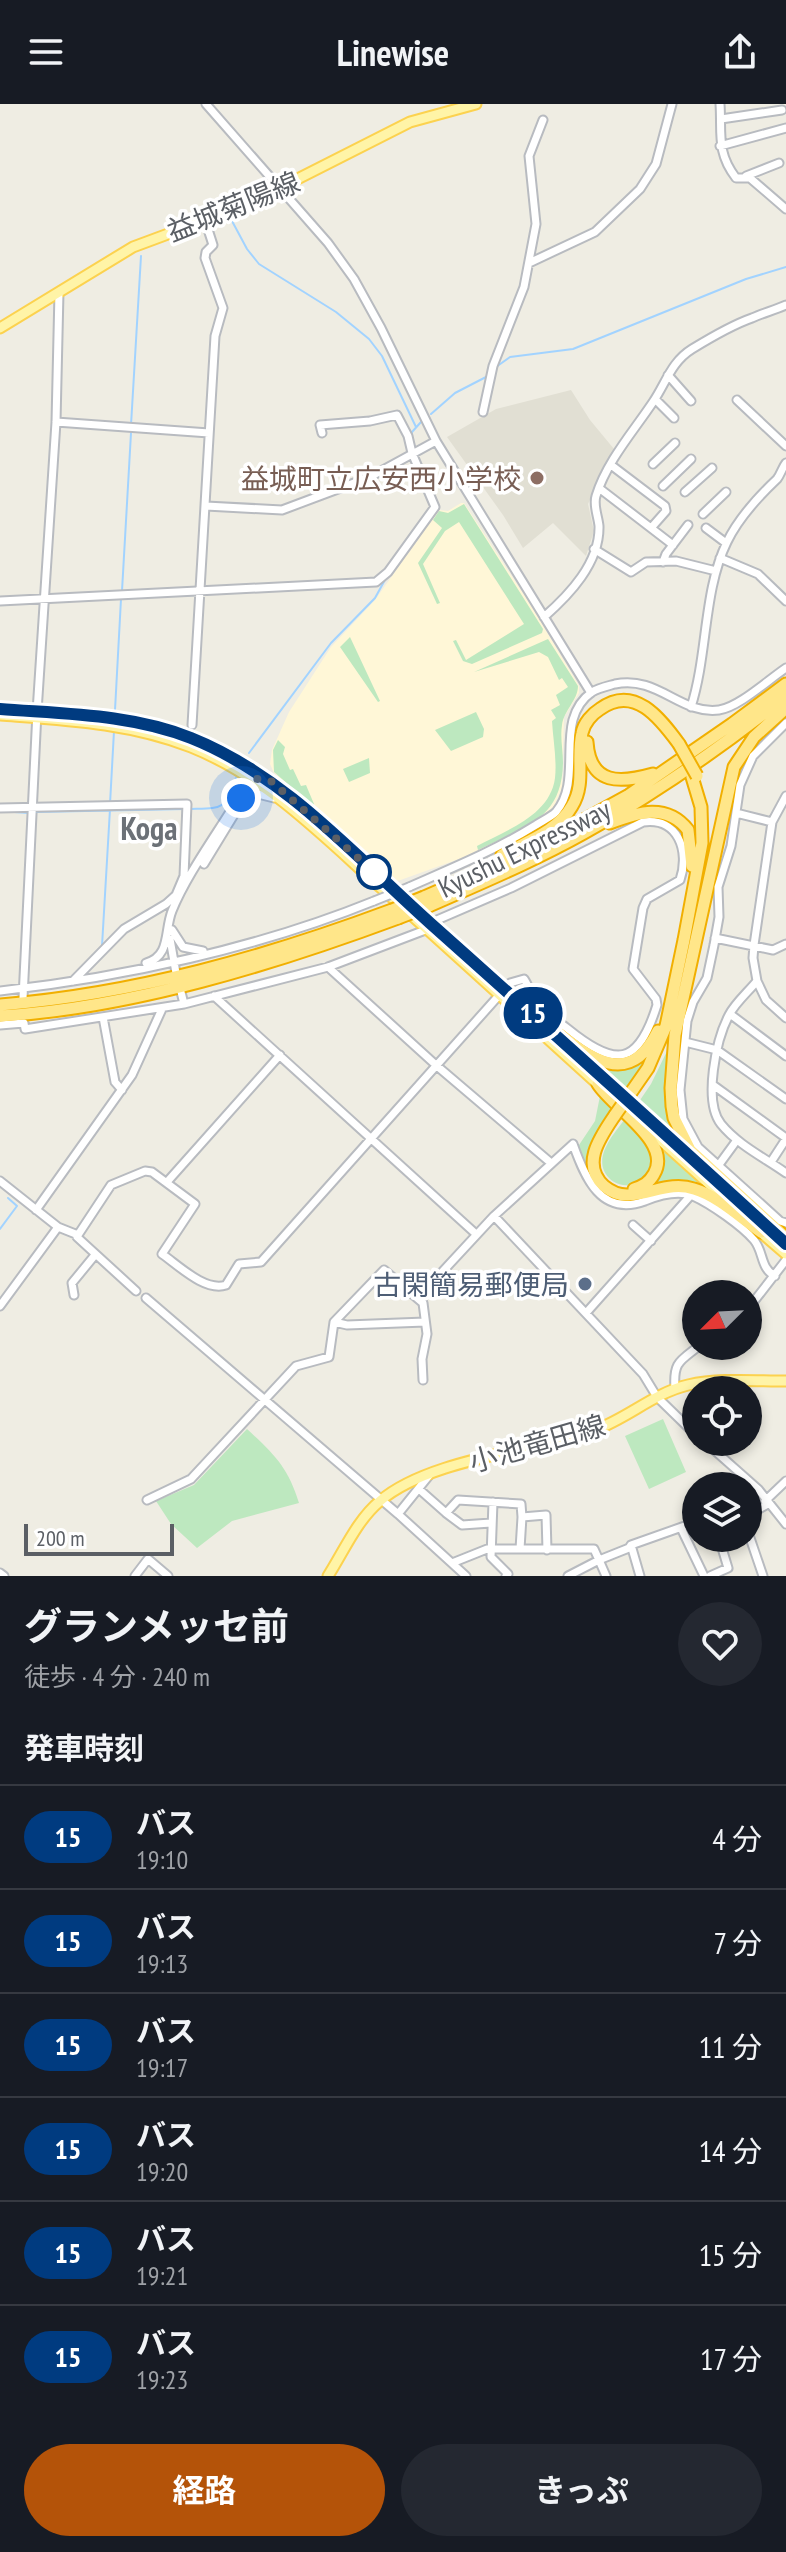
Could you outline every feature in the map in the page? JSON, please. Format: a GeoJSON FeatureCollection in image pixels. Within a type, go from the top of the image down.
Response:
{"type":"FeatureCollection","features":[{"type":"Feature","properties":{"kind":"highway","name":"Kyushu Expressway"},"geometry":{"type":"LineString","coordinates":[[426,902],[629,795],[786,684]]}},
{"type":"Feature","properties":{"kind":"highway","name":"Kyushu Expressway"},"geometry":{"type":"LineString","coordinates":[[0,1016],[146,994],[231,973],[294,955],[512,870],[585,833],[672,778],[786,696]]}},
{"type":"Feature","properties":{"kind":"highway"},"geometry":{"type":"LineString","coordinates":[[426,902],[562,820],[577,797],[582,733],[589,719],[603,706],[616,700],[639,703],[664,723],[694,777],[705,806],[708,828],[704,900]]}},
{"type":"Feature","properties":{"kind":"highway"},"geometry":{"type":"LineString","coordinates":[[665,769],[630,781],[607,778],[599,772],[588,754],[590,728],[597,718],[611,708],[633,707],[657,722],[677,745]]}},
{"type":"Feature","properties":{"kind":"highway"},"geometry":{"type":"LineString","coordinates":[[786,708],[754,737],[734,767],[675,1035],[671,1088],[674,1118],[690,1150],[786,1241]]}},
{"type":"Feature","properties":{"kind":"highway"},"geometry":{"type":"LineString","coordinates":[[634,1094],[657,1051],[666,1026],[702,843],[701,807],[694,777]]}},
{"type":"Feature","properties":{"kind":"highway"},"geometry":{"type":"LineString","coordinates":[[585,833],[644,811],[672,815],[688,830],[691,842],[691,898]]}},
{"type":"Feature","properties":{"kind":"highway","name":"Kyushu Expressway"},"geometry":{"type":"LineString","coordinates":[[0,1005],[143,985],[286,948],[395,914]]}},
{"type":"Feature","properties":{"kind":"highway"},"geometry":{"type":"LineString","coordinates":[[538,1017],[606,1064],[629,1064],[638,1059],[653,1041],[674,988]]}},
{"type":"Feature","properties":{"kind":"highway"},"geometry":{"type":"LineString","coordinates":[[687,990],[656,1064],[600,1137],[593,1161],[597,1177],[609,1190],[628,1195],[660,1187],[691,1188],[706,1193],[761,1232]]}},
{"type":"Feature","properties":{"kind":"highway"},"geometry":{"type":"LineString","coordinates":[[598,1084],[604,1094],[650,1137],[657,1152],[653,1177],[631,1189],[612,1186],[603,1179],[599,1167],[598,1155],[602,1143],[617,1117]]}},
{"type":"Feature","properties":{"kind":"main road","name":"益城菊陽線"},"geometry":{"type":"LineString","coordinates":[[0,328],[133,247],[282,188],[410,122],[456,106],[476,104]]}},
{"type":"Feature","properties":{"kind":"main road"},"geometry":{"type":"LineString","coordinates":[[0,712],[105,717],[155,727],[191,738],[271,781],[786,1254]]}},
{"type":"Feature","properties":{"kind":"main road"},"geometry":{"type":"LineString","coordinates":[[37,715],[151,733],[214,757],[251,778],[309,821],[429,926]]}},
{"type":"Feature","properties":{"kind":"main road"},"geometry":{"type":"LineString","coordinates":[[502,992],[538,1017],[786,1241]]}},
{"type":"Feature","properties":{"kind":"main road","name":"小池竜田線"},"geometry":{"type":"LineString","coordinates":[[328,1576],[365,1517],[381,1499],[416,1479],[596,1429],[675,1388],[720,1381],[786,1381]]}},
{"type":"Feature","properties":{"kind":"street"},"geometry":{"type":"LineString","coordinates":[[206,104],[282,188],[354,279],[436,441],[591,693]]}},
{"type":"Feature","properties":{"kind":"street"},"geometry":{"type":"LineString","coordinates":[[529,263],[595,232],[640,189],[656,164],[672,104]]}},
{"type":"Feature","properties":{"kind":"street"},"geometry":{"type":"LineString","coordinates":[[720,104],[720,146],[730,171],[736,178],[750,178],[786,209]]}},
{"type":"Feature","properties":{"kind":"street"},"geometry":{"type":"LineString","coordinates":[[721,119],[782,110]]}},
{"type":"Feature","properties":{"kind":"street"},"geometry":{"type":"LineString","coordinates":[[483,412],[493,366],[524,287],[529,263],[536,224],[529,156],[543,120]]}},
{"type":"Feature","properties":{"kind":"street"},"geometry":{"type":"LineString","coordinates":[[720,146],[786,128]]}},
{"type":"Feature","properties":{"kind":"street"},"geometry":{"type":"LineString","coordinates":[[740,178],[779,163]]}},
{"type":"Feature","properties":{"kind":"street"},"geometry":{"type":"LineString","coordinates":[[192,725],[215,336],[223,308],[205,258],[213,245],[205,220]]}},
{"type":"Feature","properties":{"kind":"street"},"geometry":{"type":"LineString","coordinates":[[23,998],[31,809],[56,422],[59,292]]}},
{"type":"Feature","properties":{"kind":"street"},"geometry":{"type":"LineString","coordinates":[[544,617],[569,595],[586,569],[599,527],[594,499],[626,438],[655,399],[676,363],[693,349],[750,318],[786,305]]}},
{"type":"Feature","properties":{"kind":"street"},"geometry":{"type":"LineString","coordinates":[[668,375],[691,401]]}},
{"type":"Feature","properties":{"kind":"street"},"geometry":{"type":"LineString","coordinates":[[655,399],[674,418]]}},
{"type":"Feature","properties":{"kind":"street"},"geometry":{"type":"LineString","coordinates":[[737,400],[786,446]]}},
{"type":"Feature","properties":{"kind":"street"},"geometry":{"type":"LineString","coordinates":[[0,601],[376,582],[388,572],[435,507],[397,415],[370,421],[320,425],[322,433]]}},
{"type":"Feature","properties":{"kind":"street"},"geometry":{"type":"LineString","coordinates":[[56,422],[209,433]]}},
{"type":"Feature","properties":{"kind":"street"},"geometry":{"type":"LineString","coordinates":[[206,506],[282,510],[370,477],[436,441]]}},
{"type":"Feature","properties":{"kind":"street"},"geometry":{"type":"LineString","coordinates":[[653,464],[675,443]]}},
{"type":"Feature","properties":{"kind":"street"},"geometry":{"type":"LineString","coordinates":[[663,486],[691,459]]}},
{"type":"Feature","properties":{"kind":"street"},"geometry":{"type":"LineString","coordinates":[[691,707],[720,558],[726,543],[786,463]]}},
{"type":"Feature","properties":{"kind":"street"},"geometry":{"type":"LineString","coordinates":[[611,465],[665,506],[666,511],[651,528]]}},
{"type":"Feature","properties":{"kind":"street"},"geometry":{"type":"LineString","coordinates":[[685,492],[712,468]]}},
{"type":"Feature","properties":{"kind":"street"},"geometry":{"type":"LineString","coordinates":[[599,488],[673,545]]}},
{"type":"Feature","properties":{"kind":"street"},"geometry":{"type":"LineString","coordinates":[[703,514],[726,492]]}},
{"type":"Feature","properties":{"kind":"street"},"geometry":{"type":"LineString","coordinates":[[663,562],[688,525]]}},
{"type":"Feature","properties":{"kind":"street"},"geometry":{"type":"LineString","coordinates":[[706,528],[726,543]]}},
{"type":"Feature","properties":{"kind":"street"},"geometry":{"type":"LineString","coordinates":[[594,549],[631,572],[646,562],[689,562],[716,571]]}},
{"type":"Feature","properties":{"kind":"street"},"geometry":{"type":"LineString","coordinates":[[720,558],[760,570],[786,601]]}},
{"type":"Feature","properties":{"kind":"street"},"geometry":{"type":"LineString","coordinates":[[0,991],[73,981],[215,951],[331,919],[409,887],[558,815],[569,779],[571,729],[578,710],[591,693],[612,685],[643,683],[691,707],[721,710],[786,668]]}},
{"type":"Feature","properties":{"kind":"street"},"geometry":{"type":"LineString","coordinates":[[764,682],[771,689]]}},
{"type":"Feature","properties":{"kind":"street"},"geometry":{"type":"LineString","coordinates":[[786,723],[750,761],[740,785],[731,846],[718,887],[719,917],[707,978],[690,1009],[680,1090],[683,1119],[698,1147],[780,1221],[786,1223]]}},
{"type":"Feature","properties":{"kind":"street"},"geometry":{"type":"LineString","coordinates":[[241,802],[251,778],[247,766]]}},
{"type":"Feature","properties":{"kind":"street"},"geometry":{"type":"LineString","coordinates":[[251,778],[271,781]]}},
{"type":"Feature","properties":{"kind":"street"},"geometry":{"type":"LineString","coordinates":[[118,972],[157,959],[166,945],[177,900],[236,802],[263,794],[309,821]]}},
{"type":"Feature","properties":{"kind":"street"},"geometry":{"type":"LineString","coordinates":[[786,796],[772,822],[753,958],[757,981],[766,1000],[786,1018]]}},
{"type":"Feature","properties":{"kind":"street"},"geometry":{"type":"LineString","coordinates":[[0,808],[187,804],[184,876],[176,895],[124,929],[73,981]]}},
{"type":"Feature","properties":{"kind":"street"},"geometry":{"type":"LineString","coordinates":[[736,813],[772,822]]}},
{"type":"Feature","properties":{"kind":"street"},"geometry":{"type":"LineString","coordinates":[[0,1025],[24,1021],[25,1029],[162,1009],[328,967],[511,888],[575,851],[632,826],[653,820],[665,823],[681,841],[680,880],[647,899],[643,908],[633,969],[656,999],[657,1005],[644,1039],[627,1054],[599,1052],[539,1005],[524,979],[510,983],[261,1262],[239,1264],[222,1287],[195,1277],[162,1254],[195,1204],[167,1182],[145,1171],[111,1185],[78,1235]]}},
{"type":"Feature","properties":{"kind":"street"},"geometry":{"type":"LineString","coordinates":[[170,930],[183,947],[215,951]]}},
{"type":"Feature","properties":{"kind":"street"},"geometry":{"type":"LineString","coordinates":[[170,930],[176,973]]}},
{"type":"Feature","properties":{"kind":"street"},"geometry":{"type":"LineString","coordinates":[[715,938],[773,950],[786,944]]}},
{"type":"Feature","properties":{"kind":"street"},"geometry":{"type":"LineString","coordinates":[[328,967],[437,1066],[551,1163]]}},
{"type":"Feature","properties":{"kind":"street"},"geometry":{"type":"LineString","coordinates":[[757,981],[730,1014],[717,1050],[714,1111],[737,1140],[786,1173]]}},
{"type":"Feature","properties":{"kind":"street"},"geometry":{"type":"LineString","coordinates":[[181,992],[184,1004]]}},
{"type":"Feature","properties":{"kind":"street"},"geometry":{"type":"LineString","coordinates":[[214,996],[476,1234]]}},
{"type":"Feature","properties":{"kind":"street"},"geometry":{"type":"LineString","coordinates":[[36,1210],[132,1075],[162,1009]]}},
{"type":"Feature","properties":{"kind":"street"},"geometry":{"type":"LineString","coordinates":[[730,1014],[786,1056]]}},
{"type":"Feature","properties":{"kind":"street"},"geometry":{"type":"LineString","coordinates":[[103,1017],[115,1082],[122,1090]]}},
{"type":"Feature","properties":{"kind":"street"},"geometry":{"type":"LineString","coordinates":[[685,1042],[717,1050],[786,1099]]}},
{"type":"Feature","properties":{"kind":"street"},"geometry":{"type":"LineString","coordinates":[[167,1182],[280,1055]]}},
{"type":"Feature","properties":{"kind":"street"},"geometry":{"type":"LineString","coordinates":[[713,1085],[786,1138],[771,1162]]}},
{"type":"Feature","properties":{"kind":"street"},"geometry":{"type":"LineString","coordinates":[[718,1166],[737,1140]]}},
{"type":"Feature","properties":{"kind":"street"},"geometry":{"type":"LineString","coordinates":[[418,1298],[494,1216],[573,1144],[586,1176],[600,1196],[627,1204],[641,1203],[663,1194],[691,1195],[752,1238],[761,1250],[764,1267],[775,1276]]}},
{"type":"Feature","properties":{"kind":"street"},"geometry":{"type":"LineString","coordinates":[[0,1181],[58,1227],[78,1235],[95,1255],[136,1291]]}},
{"type":"Feature","properties":{"kind":"street"},"geometry":{"type":"LineString","coordinates":[[586,1313],[691,1195]]}},
{"type":"Feature","properties":{"kind":"street"},"geometry":{"type":"LineString","coordinates":[[494,1216],[643,1374],[657,1397],[682,1421]]}},
{"type":"Feature","properties":{"kind":"street"},"geometry":{"type":"LineString","coordinates":[[633,1225],[651,1241]]}},
{"type":"Feature","properties":{"kind":"street"},"geometry":{"type":"LineString","coordinates":[[1,1301],[58,1227]]}},
{"type":"Feature","properties":{"kind":"street"},"geometry":{"type":"LineString","coordinates":[[74,1295],[72,1283],[95,1255]]}},
{"type":"Feature","properties":{"kind":"street"},"geometry":{"type":"LineString","coordinates":[[762,1292],[786,1260]]}},
{"type":"Feature","properties":{"kind":"street"},"geometry":{"type":"LineString","coordinates":[[147,1500],[191,1479],[296,1366],[329,1357],[334,1322],[384,1270],[423,1303],[427,1334],[422,1359],[423,1380]]}},
{"type":"Feature","properties":{"kind":"street"},"geometry":{"type":"LineString","coordinates":[[146,1298],[466,1576]]}},
{"type":"Feature","properties":{"kind":"street"},"geometry":{"type":"LineString","coordinates":[[334,1322],[347,1325],[425,1322]]}},
{"type":"Feature","properties":{"kind":"street"},"geometry":{"type":"LineString","coordinates":[[675,1388],[676,1363],[682,1359]]}},
{"type":"Feature","properties":{"kind":"street"},"geometry":{"type":"LineString","coordinates":[[721,1456],[758,1489],[786,1524]]}},
{"type":"Feature","properties":{"kind":"street"},"geometry":{"type":"LineString","coordinates":[[398,1514],[431,1473]]}},
{"type":"Feature","properties":{"kind":"street"},"geometry":{"type":"LineString","coordinates":[[762,1505],[786,1481]]}},
{"type":"Feature","properties":{"kind":"street"},"geometry":{"type":"LineString","coordinates":[[420,1490],[462,1525],[491,1523]]}},
{"type":"Feature","properties":{"kind":"street"},"geometry":{"type":"LineString","coordinates":[[446,1513],[458,1500],[521,1504],[520,1549]]}},
{"type":"Feature","properties":{"kind":"street"},"geometry":{"type":"LineString","coordinates":[[493,1502],[491,1557],[508,1574],[506,1576]]}},
{"type":"Feature","properties":{"kind":"street"},"geometry":{"type":"LineString","coordinates":[[522,1517],[546,1515],[547,1550]]}},
{"type":"Feature","properties":{"kind":"street"},"geometry":{"type":"LineString","coordinates":[[568,1576],[631,1545],[681,1528],[707,1576],[728,1568],[723,1552]]}},
{"type":"Feature","properties":{"kind":"street"},"geometry":{"type":"LineString","coordinates":[[631,1545],[640,1576]]}},
{"type":"Feature","properties":{"kind":"street"},"geometry":{"type":"LineString","coordinates":[[452,1563],[491,1549],[594,1549],[606,1576]]}},
{"type":"Feature","properties":{"kind":"street"},"geometry":{"type":"LineString","coordinates":[[755,1552],[763,1576]]}},
{"type":"Feature","properties":{"kind":"street"},"geometry":{"type":"LineString","coordinates":[[135,1576],[148,1559],[168,1576]]}},
{"type":"Feature","properties":{"kind":"shaded area","name":"益城町立広安西小学校"},"geometry":{"type":"Polygon","coordinates":[[[571,390],[614,449],[588,504],[594,531],[586,556],[553,523],[523,548],[447,437],[496,409],[571,390]]]}},
{"type":"Feature","properties":{"kind":"shaded area"},"geometry":{"type":"Polygon","coordinates":[[[464,503],[533,609],[579,686],[579,693],[564,717],[562,788],[553,808],[531,825],[470,855],[395,882],[274,773],[270,764],[272,750],[289,712],[331,647],[375,600],[439,510],[448,511],[464,503]]]}},
{"type":"Feature","properties":{"kind":"green space"},"geometry":{"type":"Polygon","coordinates":[[[464,504],[543,629],[542,633],[472,664],[463,661],[453,641],[456,640],[466,660],[524,624],[459,522],[445,531],[423,564],[440,603],[437,604],[418,563],[442,528],[433,520],[439,511],[448,513],[464,504]]]}},
{"type":"Feature","properties":{"kind":"green space"},"geometry":{"type":"Polygon","coordinates":[[[350,637],[380,701],[378,702],[340,647],[350,637]]]}},
{"type":"Feature","properties":{"kind":"green space"},"geometry":{"type":"Polygon","coordinates":[[[548,639],[578,686],[562,725],[563,763],[556,798],[537,820],[478,850],[477,846],[525,820],[545,802],[555,778],[552,721],[556,718],[551,710],[560,705],[556,695],[568,687],[562,678],[559,680],[548,657],[539,652],[474,672],[548,639]]]}},
{"type":"Feature","properties":{"kind":"green space"},"geometry":{"type":"Polygon","coordinates":[[[476,712],[484,729],[483,737],[451,751],[435,730],[476,712]]]}},
{"type":"Feature","properties":{"kind":"green space"},"geometry":{"type":"Polygon","coordinates":[[[278,740],[285,747],[283,754],[290,770],[293,769],[301,786],[306,785],[313,806],[274,772],[273,750],[278,740]]]}},
{"type":"Feature","properties":{"kind":"green space"},"geometry":{"type":"Polygon","coordinates":[[[369,758],[370,773],[349,782],[343,769],[369,758]]]}},
{"type":"Feature","properties":{"kind":"green space"},"geometry":{"type":"Polygon","coordinates":[[[663,1025],[646,1069],[627,1097],[580,1053],[609,1065],[631,1066],[648,1054],[663,1025]]]}},
{"type":"Feature","properties":{"kind":"green space"},"geometry":{"type":"Polygon","coordinates":[[[669,1047],[669,1084],[686,1150],[636,1106],[669,1047]]]}},
{"type":"Feature","properties":{"kind":"green space"},"geometry":{"type":"Polygon","coordinates":[[[600,1096],[616,1111],[601,1130],[594,1182],[577,1148],[595,1121],[600,1096]]]}},
{"type":"Feature","properties":{"kind":"green space"},"geometry":{"type":"Polygon","coordinates":[[[625,1119],[647,1143],[653,1160],[645,1177],[634,1185],[621,1184],[609,1178],[602,1163],[606,1147],[625,1119]]]}},
{"type":"Feature","properties":{"kind":"green space"},"geometry":{"type":"Polygon","coordinates":[[[658,1144],[706,1187],[703,1190],[644,1188],[658,1144]]]}},
{"type":"Feature","properties":{"kind":"green space"},"geometry":{"type":"Polygon","coordinates":[[[663,1419],[686,1472],[649,1489],[625,1436],[663,1419]]]}},
{"type":"Feature","properties":{"kind":"green space"},"geometry":{"type":"Polygon","coordinates":[[[247,1429],[279,1462],[299,1503],[232,1521],[197,1548],[171,1524],[156,1501],[194,1485],[247,1429]]]}},
{"type":"Feature","properties":{"kind":"waterway"},"geometry":{"type":"LineString","coordinates":[[232,221],[259,264],[336,312],[369,339],[382,356],[416,427]]}},
{"type":"Feature","properties":{"kind":"waterway"},"geometry":{"type":"LineString","coordinates":[[131,425],[141,256]]}},
{"type":"Feature","properties":{"kind":"waterway"},"geometry":{"type":"LineString","coordinates":[[496,367],[510,357],[573,349],[746,279],[786,267]]}},
{"type":"Feature","properties":{"kind":"waterway"},"geometry":{"type":"LineString","coordinates":[[431,414],[455,393],[486,377]]}},
{"type":"Feature","properties":{"kind":"waterway"},"geometry":{"type":"LineString","coordinates":[[411,437],[421,422]]}},
{"type":"Feature","properties":{"kind":"waterway"},"geometry":{"type":"LineString","coordinates":[[122,591],[131,433]]}},
{"type":"Feature","properties":{"kind":"waterway"},"geometry":{"type":"LineString","coordinates":[[426,525],[434,514]]}},
{"type":"Feature","properties":{"kind":"waterway"},"geometry":{"type":"LineString","coordinates":[[249,753],[331,643],[375,598],[386,578]]}},
{"type":"Feature","properties":{"kind":"waterway"},"geometry":{"type":"LineString","coordinates":[[166,596],[196,595]]}},
{"type":"Feature","properties":{"kind":"waterway"},"geometry":{"type":"LineString","coordinates":[[115,710],[121,599]]}},
{"type":"Feature","properties":{"kind":"waterway"},"geometry":{"type":"LineString","coordinates":[[110,804],[114,731]]}},
{"type":"Feature","properties":{"kind":"waterway"},"geometry":{"type":"LineString","coordinates":[[191,809],[222,805],[230,796],[236,778]]}},
{"type":"Feature","properties":{"kind":"waterway"},"geometry":{"type":"LineString","coordinates":[[78,971],[102,946],[110,809]]}},
{"type":"Feature","properties":{"kind":"waterway"},"geometry":{"type":"LineString","coordinates":[[35,812],[185,809]]}},
{"type":"Feature","properties":{"kind":"waterway"},"geometry":{"type":"LineString","coordinates":[[1,811],[28,813]]}},
{"type":"Feature","properties":{"kind":"waterway"},"geometry":{"type":"LineString","coordinates":[[0,1229],[17,1206],[8,1198]]}},
{"type":"Feature","properties":{"kind":"bus line","name":"15"},"geometry":{"type":"LineString","coordinates":[[0,709],[105,717],[155,727],[191,738],[271,781],[538,1017],[786,1244]]}},
{"type":"Feature","properties":{"kind":"place","name":"益城町立広安西小学校"},"geometry":{"type":"Point","coordinates":[537,478]}},
{"type":"Feature","properties":{"kind":"place","name":"古閑簡易郵便局"},"geometry":{"type":"Point","coordinates":[585,1284]}},
{"type":"Feature","properties":{"kind":"district","name":"Koga"},"geometry":{"type":"Point","coordinates":[149,828]}},
{"type":"Feature","properties":{"kind":"route"},"geometry":{"type":"LineString","coordinates":[[241,798],[251,778],[271,781],[374,872]]}}]}
